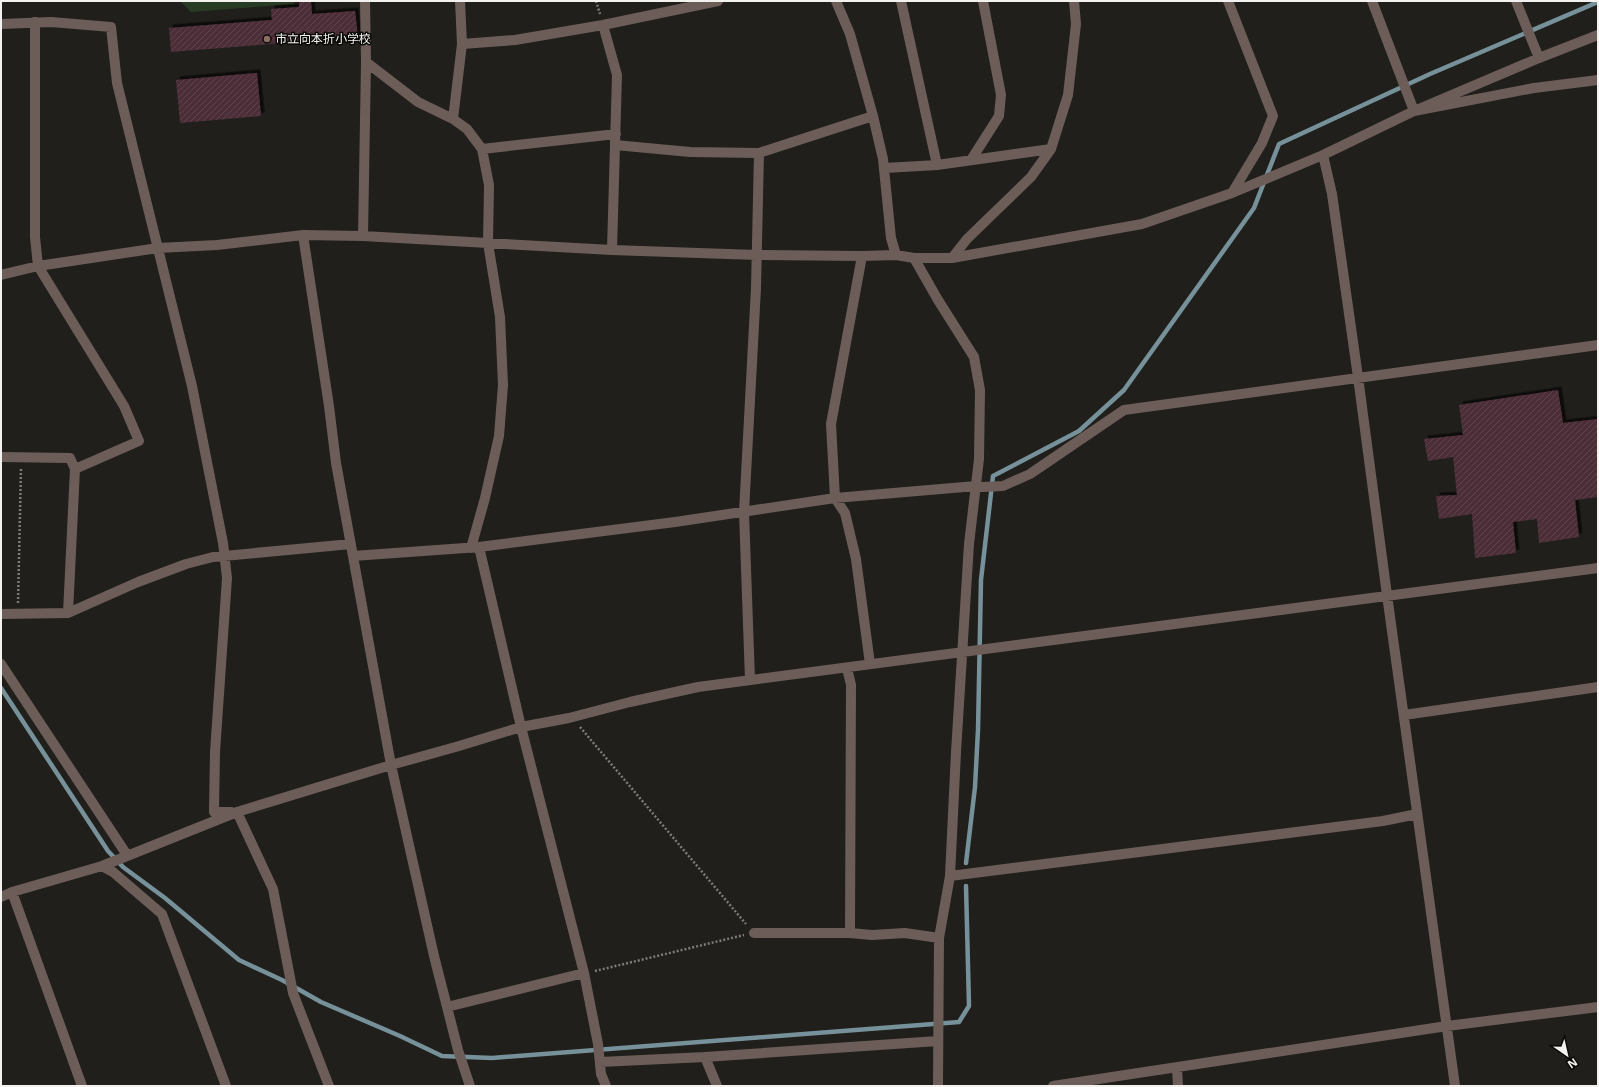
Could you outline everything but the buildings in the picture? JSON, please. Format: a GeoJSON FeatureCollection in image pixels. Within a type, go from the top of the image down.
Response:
{"type":"FeatureCollection","features":[{"type":"Feature","properties":{"kind":"street"},"geometry":{"type":"LineString","coordinates":[[363,236],[366,62],[365,1]]}},
{"type":"Feature","properties":{"kind":"street"},"geometry":{"type":"LineString","coordinates":[[453,119],[462,44],[460,1]]}},
{"type":"Feature","properties":{"kind":"street"},"geometry":{"type":"LineString","coordinates":[[462,44],[514,40],[603,25],[718,1]]}},
{"type":"Feature","properties":{"kind":"street"},"geometry":{"type":"LineString","coordinates":[[836,1],[850,34],[873,116],[885,168],[891,238],[896,255]]}},
{"type":"Feature","properties":{"kind":"street"},"geometry":{"type":"LineString","coordinates":[[901,1],[937,165]]}},
{"type":"Feature","properties":{"kind":"street"},"geometry":{"type":"LineString","coordinates":[[971,160],[999,116],[1002,95],[983,1]]}},
{"type":"Feature","properties":{"kind":"street"},"geometry":{"type":"LineString","coordinates":[[952,258],[967,238],[1031,177],[1051,149],[1068,95],[1076,24],[1074,1]]}},
{"type":"Feature","properties":{"kind":"street"},"geometry":{"type":"LineString","coordinates":[[1228,1],[1274,116],[1262,143],[1232,193]]}},
{"type":"Feature","properties":{"kind":"street"},"geometry":{"type":"LineString","coordinates":[[1372,1],[1414,111]]}},
{"type":"Feature","properties":{"kind":"street"},"geometry":{"type":"LineString","coordinates":[[1516,1],[1539,58]]}},
{"type":"Feature","properties":{"kind":"street"},"geometry":{"type":"LineString","coordinates":[[35,22],[35,236],[38,266],[124,406],[139,442],[75,468]]}},
{"type":"Feature","properties":{"kind":"street"},"geometry":{"type":"LineString","coordinates":[[1,24],[51,22],[110,27],[117,83],[192,386],[224,556],[227,578],[215,752],[214,812],[238,812]]}},
{"type":"Feature","properties":{"kind":"street"},"geometry":{"type":"LineString","coordinates":[[603,25],[617,75],[612,250]]}},
{"type":"Feature","properties":{"kind":"street"},"geometry":{"type":"LineString","coordinates":[[1,275],[38,266],[158,248],[217,245],[303,235],[363,236],[612,250],[757,255],[896,255],[914,258],[952,258],[1142,224],[1232,193],[1323,155],[1414,111],[1539,58],[1598,35]]}},
{"type":"Feature","properties":{"kind":"street"},"geometry":{"type":"LineString","coordinates":[[366,62],[418,102],[468,128],[482,149],[489,185],[488,243],[500,317],[503,385],[499,436],[475,548],[584,973],[598,1044],[601,1074],[606,1086]]}},
{"type":"Feature","properties":{"kind":"street"},"geometry":{"type":"LineString","coordinates":[[1414,111],[1534,88],[1598,80]]}},
{"type":"Feature","properties":{"kind":"street"},"geometry":{"type":"LineString","coordinates":[[615,145],[690,152],[759,153],[873,116]]}},
{"type":"Feature","properties":{"kind":"street"},"geometry":{"type":"LineString","coordinates":[[482,149],[616,134]]}},
{"type":"Feature","properties":{"kind":"street"},"geometry":{"type":"LineString","coordinates":[[885,168],[937,165],[1051,149]]}},
{"type":"Feature","properties":{"kind":"street"},"geometry":{"type":"LineString","coordinates":[[750,680],[744,512],[757,255],[759,153]]}},
{"type":"Feature","properties":{"kind":"street"},"geometry":{"type":"LineString","coordinates":[[1323,155],[1332,194],[1358,377],[1455,1086]]}},
{"type":"Feature","properties":{"kind":"street"},"geometry":{"type":"LineString","coordinates":[[303,235],[328,398],[336,463],[392,765],[434,956],[458,1050],[470,1086]]}},
{"type":"Feature","properties":{"kind":"street"},"geometry":{"type":"LineString","coordinates":[[862,256],[831,424],[835,498],[845,513],[856,559],[870,664]]}},
{"type":"Feature","properties":{"kind":"street"},"geometry":{"type":"LineString","coordinates":[[914,258],[938,300],[974,357],[980,390],[980,487],[969,544],[967,651],[956,752],[950,876],[939,938],[938,1086]]}},
{"type":"Feature","properties":{"kind":"street"},"geometry":{"type":"LineString","coordinates":[[354,556],[475,548],[744,512],[835,498],[1003,486],[1030,474],[1124,410],[1598,345]]}},
{"type":"Feature","properties":{"kind":"street"},"geometry":{"type":"LineString","coordinates":[[1,457],[70,458],[75,468],[68,613]]}},
{"type":"Feature","properties":{"kind":"street"},"geometry":{"type":"LineString","coordinates":[[1,614],[68,613],[138,582],[186,564],[213,557],[351,544]]}},
{"type":"Feature","properties":{"kind":"street"},"geometry":{"type":"LineString","coordinates":[[1,897],[12,892],[106,864],[238,812],[392,765],[521,727],[698,687],[1598,568]]}},
{"type":"Feature","properties":{"kind":"street"},"geometry":{"type":"LineString","coordinates":[[1,664],[125,856]]}},
{"type":"Feature","properties":{"kind":"street"},"geometry":{"type":"LineString","coordinates":[[847,668],[851,686],[850,933]]}},
{"type":"Feature","properties":{"kind":"street"},"geometry":{"type":"LineString","coordinates":[[1404,715],[1598,687]]}},
{"type":"Feature","properties":{"kind":"street"},"geometry":{"type":"LineString","coordinates":[[238,812],[273,889],[293,993],[329,1086]]}},
{"type":"Feature","properties":{"kind":"street"},"geometry":{"type":"LineString","coordinates":[[950,876],[1383,821],[1417,814]]}},
{"type":"Feature","properties":{"kind":"street"},"geometry":{"type":"LineString","coordinates":[[106,864],[113,872],[162,914],[226,1086]]}},
{"type":"Feature","properties":{"kind":"street"},"geometry":{"type":"LineString","coordinates":[[12,892],[82,1086]]}},
{"type":"Feature","properties":{"kind":"street"},"geometry":{"type":"LineString","coordinates":[[754,933],[850,933],[872,935],[905,933],[939,938]]}},
{"type":"Feature","properties":{"kind":"street"},"geometry":{"type":"LineString","coordinates":[[447,1007],[584,973]]}},
{"type":"Feature","properties":{"kind":"street"},"geometry":{"type":"LineString","coordinates":[[1053,1086],[1448,1026],[1598,1007]]}},
{"type":"Feature","properties":{"kind":"street"},"geometry":{"type":"LineString","coordinates":[[600,1059],[705,1057],[938,1038]]}},
{"type":"Feature","properties":{"kind":"street"},"geometry":{"type":"LineString","coordinates":[[705,1057],[717,1086]]}},
{"type":"Feature","properties":{"kind":"street"},"geometry":{"type":"LineString","coordinates":[[1177,1068],[1178,1086]]}},
{"type":"Feature","properties":{"kind":"path"},"geometry":{"type":"LineString","coordinates":[[18,614],[22,458]]}},
{"type":"Feature","properties":{"kind":"path"},"geometry":{"type":"LineString","coordinates":[[571,716],[754,933],[584,973]]}},
{"type":"Feature","properties":{"kind":"green space"},"geometry":{"type":"Polygon","coordinates":[[[180,1],[294,1],[294,4],[191,12],[180,1]]]}},
{"type":"Feature","properties":{"kind":"waterway"},"geometry":{"type":"LineString","coordinates":[[966,863],[975,787],[978,730],[981,580],[993,476],[1079,431],[1124,390],[1254,208],[1279,144],[1430,74],[1598,2]]}},
{"type":"Feature","properties":{"kind":"waterway"},"geometry":{"type":"LineString","coordinates":[[1,688],[108,851],[123,867],[165,898],[239,960],[282,980],[321,1002],[442,1056],[492,1058],[959,1022],[969,1006],[966,886]]}},
{"type":"Feature","properties":{"kind":"place","name":"市立向本折小学校"},"geometry":{"type":"Point","coordinates":[267,39]}}]}
